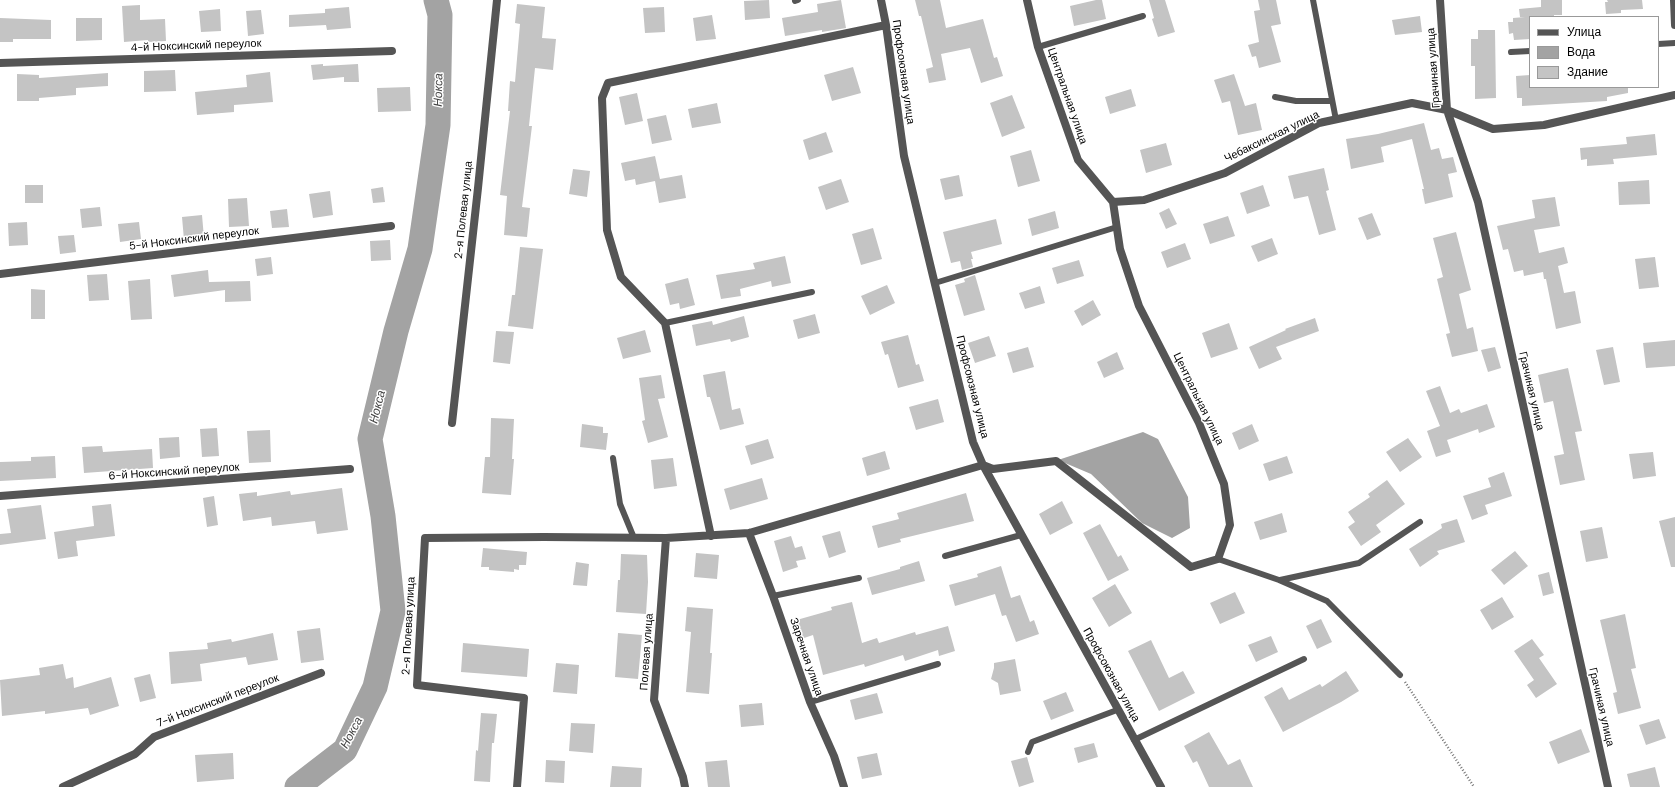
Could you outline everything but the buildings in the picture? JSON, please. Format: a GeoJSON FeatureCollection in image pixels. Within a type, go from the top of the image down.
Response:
{"type":"FeatureCollection","features":[{"type":"Feature","properties":{"kind":"street","name":"2-я Полевая улица"},"geometry":{"type":"LineString","coordinates":[[452,423],[497,0]]}},
{"type":"Feature","properties":{"kind":"street","name":"Профсоюзная улица"},"geometry":{"type":"LineString","coordinates":[[881,0],[886,25],[904,156],[973,442],[983,465],[1021,535],[1161,787]]}},
{"type":"Feature","properties":{"kind":"street","name":"Центральная улица"},"geometry":{"type":"LineString","coordinates":[[1027,0],[1038,47],[1078,160],[1113,202],[1120,249],[1139,306],[1200,423],[1224,484],[1230,525],[1218,559]]}},
{"type":"Feature","properties":{"kind":"street","name":"Грачиная улица"},"geometry":{"type":"LineString","coordinates":[[1440,0],[1447,110],[1478,202],[1608,787]]}},
{"type":"Feature","properties":{"kind":"street"},"geometry":{"type":"LineString","coordinates":[[1674,0],[1675,25]]}},
{"type":"Feature","properties":{"kind":"street"},"geometry":{"type":"LineString","coordinates":[[711,536],[665,323],[621,277],[606,230],[602,98],[608,83],[886,25]]}},
{"type":"Feature","properties":{"kind":"street","name":"4-й Ноксинский переулок"},"geometry":{"type":"LineString","coordinates":[[0,63],[392,51]]}},
{"type":"Feature","properties":{"kind":"street","name":"Чебаксинская улица"},"geometry":{"type":"LineString","coordinates":[[1113,202],[1144,200],[1226,172],[1319,123],[1412,103],[1447,110],[1493,129],[1544,125],[1675,95]]}},
{"type":"Feature","properties":{"kind":"street","name":"5-й Ноксинский переулок"},"geometry":{"type":"LineString","coordinates":[[0,274],[391,226]]}},
{"type":"Feature","properties":{"kind":"street"},"geometry":{"type":"LineString","coordinates":[[634,538],[666,538],[749,533],[983,465],[993,469],[1056,461],[1192,566],[1218,559]]}},
{"type":"Feature","properties":{"kind":"street","name":"6-й Ноксинский переулок"},"geometry":{"type":"LineString","coordinates":[[0,496],[350,469]]}},
{"type":"Feature","properties":{"kind":"street","name":"Заречная улица"},"geometry":{"type":"LineString","coordinates":[[749,533],[810,702],[834,756],[844,787]]}},
{"type":"Feature","properties":{"kind":"street","name":"2-я Полевая улица"},"geometry":{"type":"LineString","coordinates":[[517,787],[524,698],[417,685],[425,538],[634,538]]}},
{"type":"Feature","properties":{"kind":"street","name":"Полевая улица"},"geometry":{"type":"LineString","coordinates":[[666,538],[654,700],[683,777],[685,787]]}},
{"type":"Feature","properties":{"kind":"street","name":"7-й Ноксинский переулок"},"geometry":{"type":"LineString","coordinates":[[63,787],[135,754],[154,737],[320,673]]}},
{"type":"Feature","properties":{"kind":"lane"},"geometry":{"type":"LineString","coordinates":[[1312,0],[1336,120]]}},
{"type":"Feature","properties":{"kind":"lane"},"geometry":{"type":"LineString","coordinates":[[1038,47],[1143,16]]}},
{"type":"Feature","properties":{"kind":"lane"},"geometry":{"type":"LineString","coordinates":[[1659,44],[1675,43]]}},
{"type":"Feature","properties":{"kind":"lane"},"geometry":{"type":"LineString","coordinates":[[1511,52],[1529,50]]}},
{"type":"Feature","properties":{"kind":"lane"},"geometry":{"type":"LineString","coordinates":[[1275,97],[1296,101],[1332,101]]}},
{"type":"Feature","properties":{"kind":"lane"},"geometry":{"type":"LineString","coordinates":[[935,283],[1117,227]]}},
{"type":"Feature","properties":{"kind":"lane"},"geometry":{"type":"LineString","coordinates":[[665,323],[812,292]]}},
{"type":"Feature","properties":{"kind":"lane"},"geometry":{"type":"LineString","coordinates":[[613,458],[620,504],[634,538]]}},
{"type":"Feature","properties":{"kind":"lane"},"geometry":{"type":"LineString","coordinates":[[1279,580],[1359,563],[1420,522]]}},
{"type":"Feature","properties":{"kind":"lane"},"geometry":{"type":"LineString","coordinates":[[945,556],[1021,535]]}},
{"type":"Feature","properties":{"kind":"lane"},"geometry":{"type":"LineString","coordinates":[[1218,559],[1279,580],[1327,601],[1400,675]]}},
{"type":"Feature","properties":{"kind":"lane"},"geometry":{"type":"LineString","coordinates":[[773,596],[859,578]]}},
{"type":"Feature","properties":{"kind":"lane"},"geometry":{"type":"LineString","coordinates":[[1134,740],[1304,659]]}},
{"type":"Feature","properties":{"kind":"lane"},"geometry":{"type":"LineString","coordinates":[[810,702],[938,664]]}},
{"type":"Feature","properties":{"kind":"lane"},"geometry":{"type":"LineString","coordinates":[[1028,752],[1032,742],[1117,710]]}},
{"type":"Feature","properties":{"kind":"path"},"geometry":{"type":"LineString","coordinates":[[1400,675],[1474,787]]}},
{"type":"Feature","properties":{"kind":"water"},"geometry":{"type":"Polygon","coordinates":[[[1143,432],[1158,439],[1188,497],[1190,528],[1172,538],[1142,523],[1091,474],[1058,460],[1143,432]]]}},
{"type":"Feature","properties":{"kind":"waterway","name":"Нокса"},"geometry":{"type":"LineString","coordinates":[[297,787],[345,750],[375,687],[393,611],[383,516],[370,439],[396,331],[420,249],[438,125],[440,15],[436,0]]}}]}
